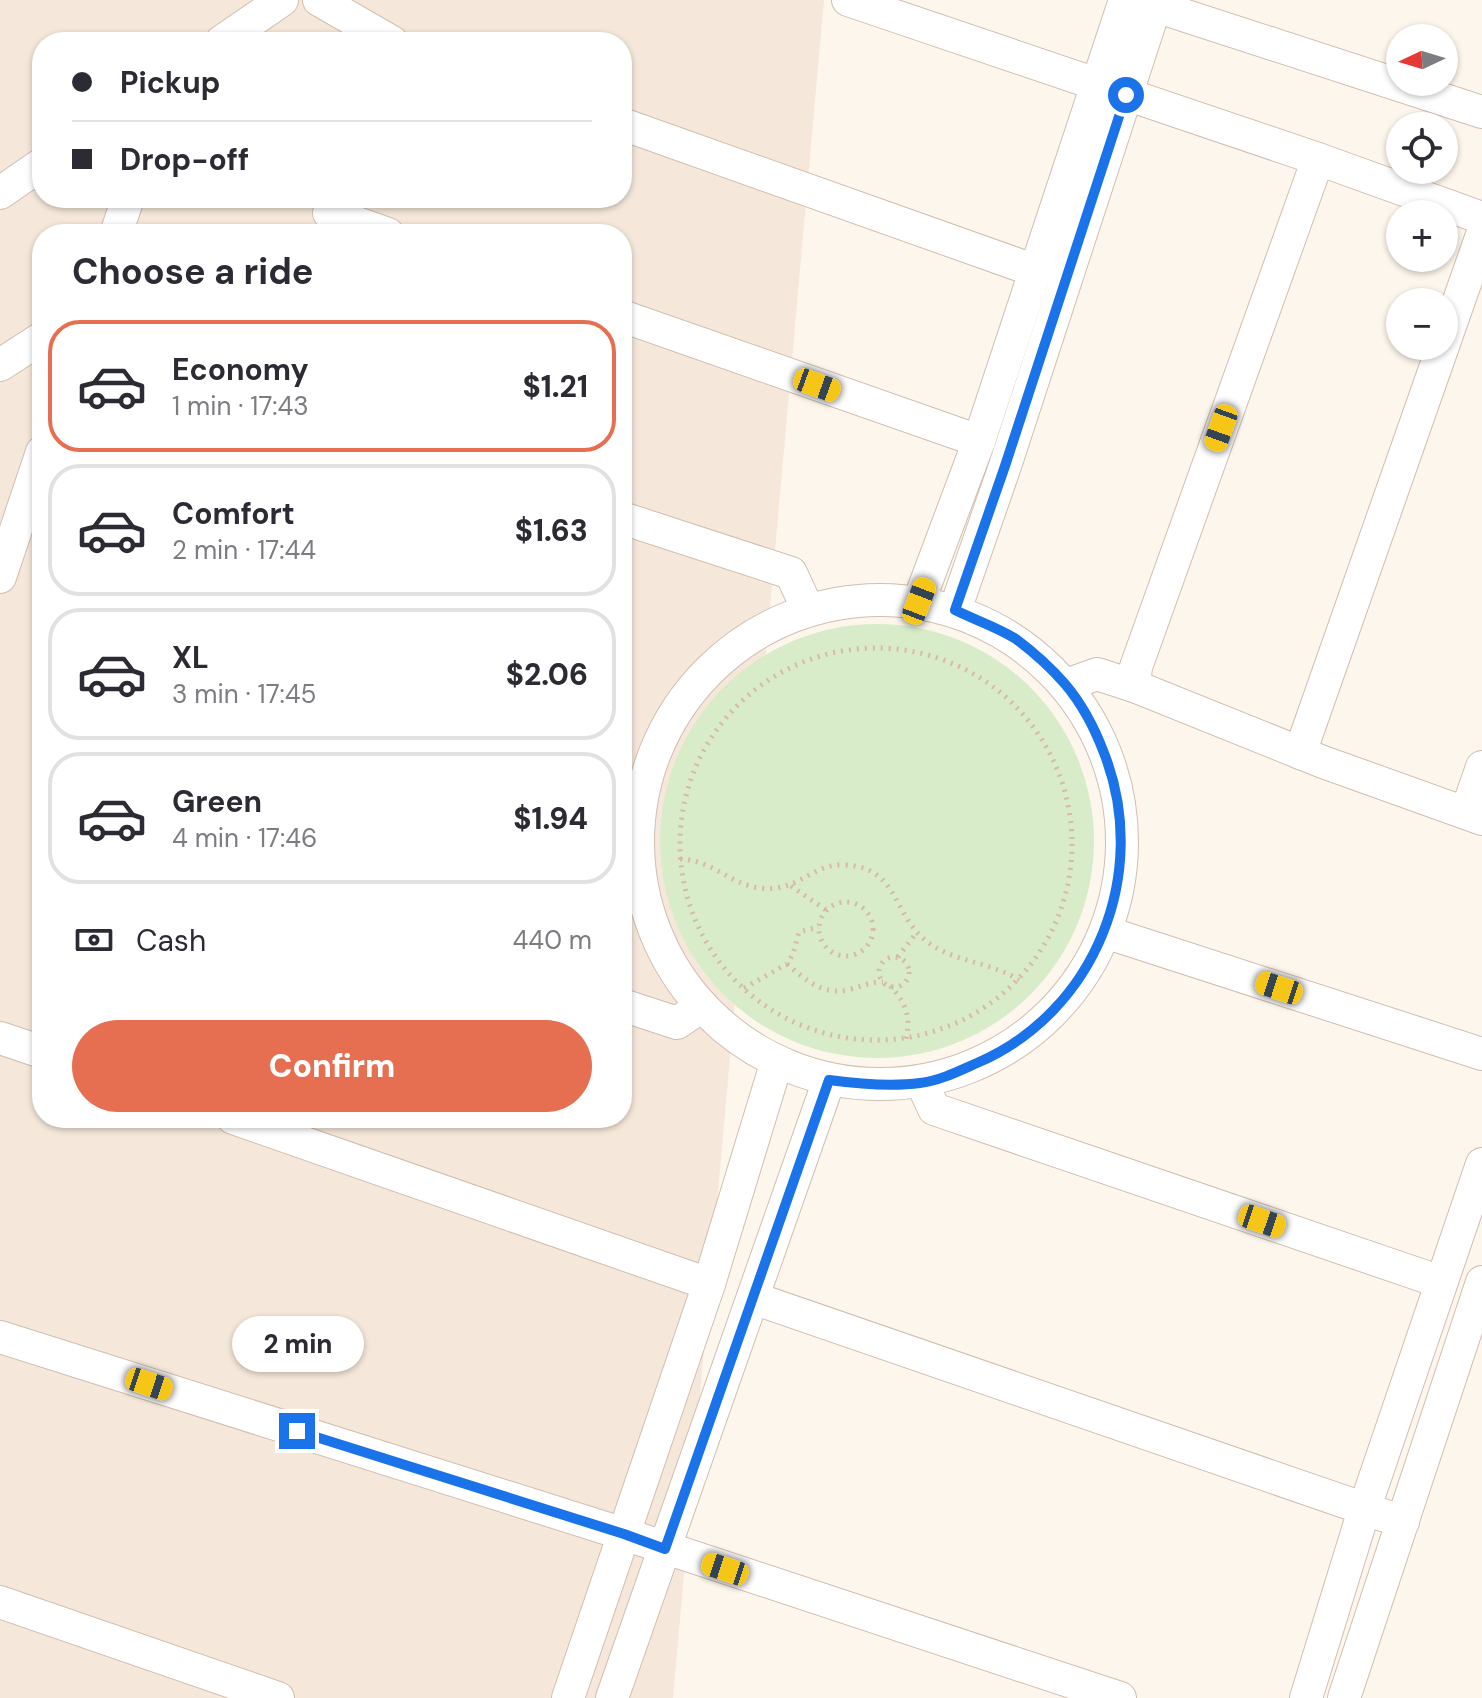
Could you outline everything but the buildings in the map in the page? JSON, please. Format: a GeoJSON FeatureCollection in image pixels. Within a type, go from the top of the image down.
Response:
{"type":"FeatureCollection","features":[{"type":"Feature","properties":{"kind":"street"},"geometry":{"type":"LineString","coordinates":[[236,32],[282,0]]}},
{"type":"Feature","properties":{"kind":"street"},"geometry":{"type":"LineString","coordinates":[[319,0],[373,32]]}},
{"type":"Feature","properties":{"kind":"street"},"geometry":{"type":"LineString","coordinates":[[848,0],[1318,159],[1482,218]]}},
{"type":"Feature","properties":{"kind":"street"},"geometry":{"type":"LineString","coordinates":[[955,610],[1005,466],[1111,90],[1139,2],[1482,112]]}},
{"type":"Feature","properties":{"kind":"street"},"geometry":{"type":"LineString","coordinates":[[919,601],[979,441],[1036,271],[1111,90]]}},
{"type":"Feature","properties":{"kind":"street"},"geometry":{"type":"LineString","coordinates":[[632,128],[1036,271]]}},
{"type":"Feature","properties":{"kind":"street"},"geometry":{"type":"LineString","coordinates":[[1134,686],[1141,652],[1318,159]]}},
{"type":"Feature","properties":{"kind":"street"},"geometry":{"type":"LineString","coordinates":[[0,193],[32,171]]}},
{"type":"Feature","properties":{"kind":"street"},"geometry":{"type":"LineString","coordinates":[[329,215],[357,224]]}},
{"type":"Feature","properties":{"kind":"street"},"geometry":{"type":"LineString","coordinates":[[1458,304],[1482,235]]}},
{"type":"Feature","properties":{"kind":"street"},"geometry":{"type":"LineString","coordinates":[[632,320],[979,441]]}},
{"type":"Feature","properties":{"kind":"street"},"geometry":{"type":"LineString","coordinates":[[0,365],[32,344]]}},
{"type":"Feature","properties":{"kind":"street"},"geometry":{"type":"LineString","coordinates":[[1300,753],[1439,360]]}},
{"type":"Feature","properties":{"kind":"street"},"geometry":{"type":"LineString","coordinates":[[0,577],[32,482]]}},
{"type":"Feature","properties":{"kind":"street"},"geometry":{"type":"LineString","coordinates":[[632,521],[791,573],[808,610]]}},
{"type":"Feature","properties":{"kind":"street"},"geometry":{"type":"LineString","coordinates":[[868,598],[919,601],[955,610],[1016,640],[1066,685],[1094,728],[1114,777],[1122,829],[1119,881],[1105,932],[1080,980],[1043,1021],[999,1054],[922,1083],[861,1084],[829,1080],[777,1061],[737,1037],[702,1006],[671,964],[650,918],[639,867],[636,761],[697,682],[731,649],[772,623],[808,610],[868,598]]}},
{"type":"Feature","properties":{"kind":"street"},"geometry":{"type":"LineString","coordinates":[[1066,685],[1097,674],[1474,816],[1482,767]]}},
{"type":"Feature","properties":{"kind":"street"},"geometry":{"type":"LineString","coordinates":[[1105,932],[1482,1054]]}},
{"type":"Feature","properties":{"kind":"street"},"geometry":{"type":"LineString","coordinates":[[632,1008],[677,1023],[702,1006]]}},
{"type":"Feature","properties":{"kind":"street"},"geometry":{"type":"LineString","coordinates":[[0,1038],[32,1048]]}},
{"type":"Feature","properties":{"kind":"street"},"geometry":{"type":"LineString","coordinates":[[568,1698],[709,1284],[777,1061]]}},
{"type":"Feature","properties":{"kind":"street"},"geometry":{"type":"LineString","coordinates":[[612,1698],[829,1080]]}},
{"type":"Feature","properties":{"kind":"street"},"geometry":{"type":"LineString","coordinates":[[922,1083],[934,1109],[1441,1282]]}},
{"type":"Feature","properties":{"kind":"street"},"geometry":{"type":"LineString","coordinates":[[262,1128],[709,1284]]}},
{"type":"Feature","properties":{"kind":"street"},"geometry":{"type":"LineString","coordinates":[[1306,1698],[1364,1510],[1482,1164]]}},
{"type":"Feature","properties":{"kind":"street"},"geometry":{"type":"LineString","coordinates":[[1344,1698],[1482,1282]]}},
{"type":"Feature","properties":{"kind":"street"},"geometry":{"type":"LineString","coordinates":[[753,1298],[1403,1522]]}},
{"type":"Feature","properties":{"kind":"street"},"geometry":{"type":"LineString","coordinates":[[0,1337],[624,1534],[1120,1698]]}},
{"type":"Feature","properties":{"kind":"street"},"geometry":{"type":"LineString","coordinates":[[0,1602],[278,1698]]}},
{"type":"Feature","properties":{"kind":"path"},"geometry":{"type":"LineString","coordinates":[[878,647],[910,650],[942,658],[998,690],[1022,712],[1057,767],[1067,798],[1072,830],[1066,895],[1055,925],[1039,954],[1019,980],[968,1019],[938,1032],[906,1039],[853,1039],[811,1030],[781,1017],[744,988],[711,950],[696,921],[685,891],[680,859],[686,794],[697,763],[733,709],[757,687],[784,670],[815,657],[878,647]]}},
{"type":"Feature","properties":{"kind":"path"},"geometry":{"type":"LineString","coordinates":[[680,859],[697,859],[756,888],[791,886],[830,866],[865,868],[891,888],[917,932],[938,949],[1001,968],[1019,980]]}},
{"type":"Feature","properties":{"kind":"path"},"geometry":{"type":"LineString","coordinates":[[791,886],[826,910]]}},
{"type":"Feature","properties":{"kind":"path"},"geometry":{"type":"LineString","coordinates":[[844,901],[854,902],[869,914],[873,934],[861,951],[852,956],[842,956],[832,953],[825,946],[819,927],[826,910],[844,901]]}},
{"type":"Feature","properties":{"kind":"path"},"geometry":{"type":"LineString","coordinates":[[744,988],[787,964],[793,954],[797,934],[819,927]]}},
{"type":"Feature","properties":{"kind":"path"},"geometry":{"type":"LineString","coordinates":[[906,1039],[909,1028],[905,1004],[879,975],[883,961],[898,957],[917,932]]}},
{"type":"Feature","properties":{"kind":"path"},"geometry":{"type":"LineString","coordinates":[[890,986],[905,983],[909,976],[909,968],[898,957]]}},
{"type":"Feature","properties":{"kind":"path"},"geometry":{"type":"LineString","coordinates":[[787,964],[811,984],[826,990],[843,991],[883,982]]}},
{"type":"Feature","properties":{"kind":"shaded area"},"geometry":{"type":"Polygon","coordinates":[[[0,0],[824,0],[673,1698],[0,1698],[0,0]]]}},
{"type":"Feature","properties":{"kind":"green space"},"geometry":{"type":"Polygon","coordinates":[[[877,624],[919,628],[960,641],[1015,673],[1045,703],[1068,739],[1085,778],[1094,841],[1090,883],[1077,924],[1045,979],[1015,1009],[979,1032],[940,1049],[877,1058],[835,1054],[794,1041],[739,1009],[709,979],[686,943],[669,904],[660,841],[664,799],[677,758],[709,703],[739,673],[775,650],[814,633],[877,624]]]}},
{"type":"Feature","properties":{"kind":"route"},"geometry":{"type":"LineString","coordinates":[[297,1431],[665,1549],[829,1080],[861,1084],[922,1083],[948,1075],[999,1054],[1043,1021],[1080,980],[1105,932],[1119,881],[1122,829],[1114,777],[1094,728],[1066,685],[1016,640],[955,610],[1126,95]]}}]}
